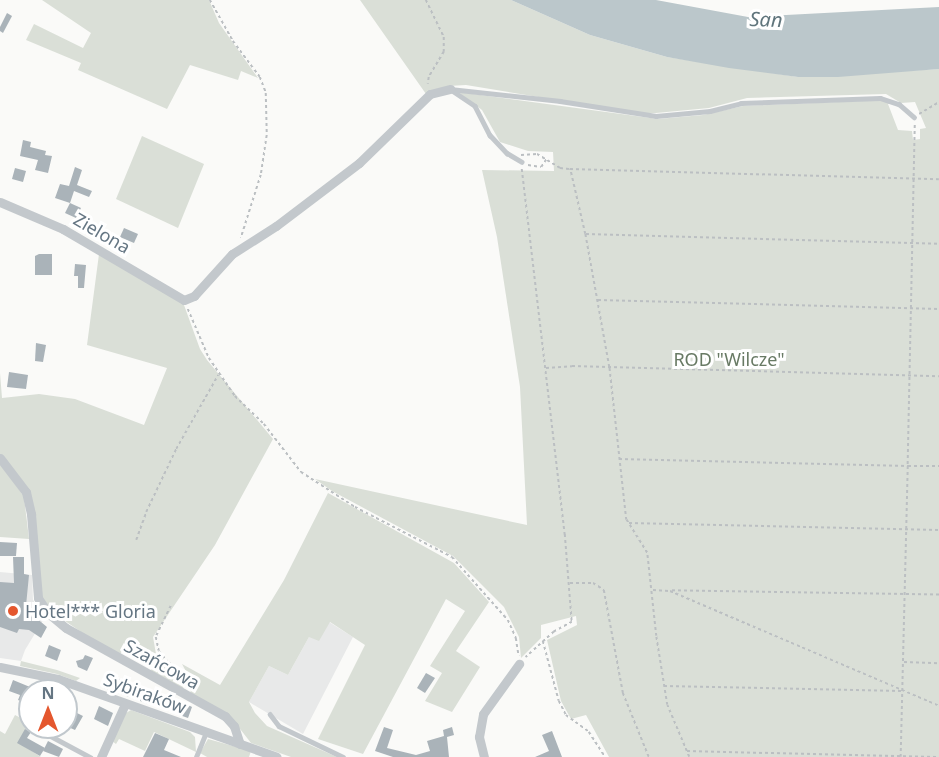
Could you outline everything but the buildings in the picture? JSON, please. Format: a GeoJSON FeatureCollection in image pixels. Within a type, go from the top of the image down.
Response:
{"type":"FeatureCollection","features":[{"type":"Feature","properties":{"kind":"street"},"geometry":{"type":"LineString","coordinates":[[184,300],[194,296],[237,251],[276,226],[360,163],[430,94],[450,88]]}},
{"type":"Feature","properties":{"kind":"street","name":"Zielona"},"geometry":{"type":"LineString","coordinates":[[0,202],[63,229],[184,300]]}},
{"type":"Feature","properties":{"kind":"street","name":"Szańcowa"},"geometry":{"type":"LineString","coordinates":[[0,458],[26,492],[31,514],[38,598],[48,613],[66,628],[185,696],[225,716],[234,726],[240,744]]}},
{"type":"Feature","properties":{"kind":"street"},"geometry":{"type":"LineString","coordinates":[[484,757],[479,737],[483,714],[519,664]]}},
{"type":"Feature","properties":{"kind":"street","name":"Sybiraków"},"geometry":{"type":"LineString","coordinates":[[0,666],[58,679],[277,757]]}},
{"type":"Feature","properties":{"kind":"street"},"geometry":{"type":"LineString","coordinates":[[100,757],[125,704]]}},
{"type":"Feature","properties":{"kind":"lane"},"geometry":{"type":"LineString","coordinates":[[450,88],[560,101],[656,116],[710,111],[741,103],[880,98],[899,104],[914,117]]}},
{"type":"Feature","properties":{"kind":"lane"},"geometry":{"type":"LineString","coordinates":[[450,88],[475,106],[490,135],[507,153],[519,160]]}},
{"type":"Feature","properties":{"kind":"lane"},"geometry":{"type":"LineString","coordinates":[[270,714],[279,726],[343,757]]}},
{"type":"Feature","properties":{"kind":"lane"},"geometry":{"type":"LineString","coordinates":[[196,757],[206,732]]}},
{"type":"Feature","properties":{"kind":"lane"},"geometry":{"type":"LineString","coordinates":[[57,739],[90,757]]}},
{"type":"Feature","properties":{"kind":"path"},"geometry":{"type":"LineString","coordinates":[[210,0],[233,41],[261,77],[266,93],[267,135],[261,175],[237,251]]}},
{"type":"Feature","properties":{"kind":"path"},"geometry":{"type":"LineString","coordinates":[[426,0],[444,37],[444,52],[429,77],[430,94]]}},
{"type":"Feature","properties":{"kind":"path"},"geometry":{"type":"LineString","coordinates":[[901,756],[914,243],[914,117],[939,102]]}},
{"type":"Feature","properties":{"kind":"path"},"geometry":{"type":"LineString","coordinates":[[519,664],[543,640],[572,622],[545,368],[519,160],[525,153],[547,158],[560,168],[570,170],[939,178]]}},
{"type":"Feature","properties":{"kind":"path"},"geometry":{"type":"LineString","coordinates":[[519,160],[541,167],[547,158]]}},
{"type":"Feature","properties":{"kind":"path"},"geometry":{"type":"LineString","coordinates":[[570,170],[585,234],[609,367],[628,523],[647,553],[664,686],[675,726],[689,757]]}},
{"type":"Feature","properties":{"kind":"path"},"geometry":{"type":"LineString","coordinates":[[585,234],[939,244]]}},
{"type":"Feature","properties":{"kind":"path"},"geometry":{"type":"LineString","coordinates":[[184,300],[209,358],[219,373],[235,396],[264,424],[301,472],[355,507],[452,557],[508,620],[516,638],[519,664]]}},
{"type":"Feature","properties":{"kind":"path"},"geometry":{"type":"LineString","coordinates":[[597,300],[939,309]]}},
{"type":"Feature","properties":{"kind":"path"},"geometry":{"type":"LineString","coordinates":[[545,368],[609,367],[939,376]]}},
{"type":"Feature","properties":{"kind":"path"},"geometry":{"type":"LineString","coordinates":[[136,540],[176,449],[219,373]]}},
{"type":"Feature","properties":{"kind":"path"},"geometry":{"type":"LineString","coordinates":[[619,459],[939,466]]}},
{"type":"Feature","properties":{"kind":"path"},"geometry":{"type":"LineString","coordinates":[[628,523],[939,530]]}},
{"type":"Feature","properties":{"kind":"path"},"geometry":{"type":"LineString","coordinates":[[569,583],[593,583],[604,590],[623,693],[649,757]]}},
{"type":"Feature","properties":{"kind":"path"},"geometry":{"type":"LineString","coordinates":[[651,590],[939,595]]}},
{"type":"Feature","properties":{"kind":"path"},"geometry":{"type":"LineString","coordinates":[[670,591],[939,706]]}},
{"type":"Feature","properties":{"kind":"path"},"geometry":{"type":"LineString","coordinates":[[171,606],[156,637],[159,651],[168,662],[182,671],[187,681],[188,690],[185,696]]}},
{"type":"Feature","properties":{"kind":"path"},"geometry":{"type":"LineString","coordinates":[[543,640],[559,701],[566,715],[589,732],[605,757]]}},
{"type":"Feature","properties":{"kind":"path"},"geometry":{"type":"LineString","coordinates":[[903,662],[939,663]]}},
{"type":"Feature","properties":{"kind":"path"},"geometry":{"type":"LineString","coordinates":[[664,686],[902,691]]}},
{"type":"Feature","properties":{"kind":"path"},"geometry":{"type":"LineString","coordinates":[[686,751],[937,757]]}},
{"type":"Feature","properties":{"kind":"shaded area","name":"Hotel*** Gloria"},"geometry":{"type":"Polygon","coordinates":[[[0,572],[32,575],[33,600],[45,617],[21,661],[0,658],[0,572]]]}},
{"type":"Feature","properties":{"kind":"shaded area"},"geometry":{"type":"Polygon","coordinates":[[[329,622],[353,637],[303,734],[249,702],[269,666],[288,675],[309,637],[329,622]]]}},
{"type":"Feature","properties":{"kind":"green space"},"geometry":{"type":"Polygon","coordinates":[[[42,0],[209,0],[219,23],[258,78],[241,71],[238,80],[190,65],[167,109],[78,70],[81,63],[26,40],[34,24],[83,48],[91,33],[42,0]]]}},
{"type":"Feature","properties":{"kind":"green space","name":"ROD \"Wilcze\""},"geometry":{"type":"Polygon","coordinates":[[[360,0],[511,0],[590,35],[667,57],[798,77],[939,69],[939,757],[609,757],[586,715],[571,719],[561,701],[547,640],[577,625],[576,616],[541,625],[541,638],[521,658],[519,637],[504,607],[453,556],[332,491],[315,479],[527,525],[520,387],[497,237],[482,170],[554,171],[553,152],[528,151],[500,142],[482,110],[458,92],[658,119],[703,115],[743,106],[885,100],[893,103],[888,104],[898,130],[912,131],[913,140],[920,139],[920,129],[926,128],[915,102],[901,103],[886,94],[747,98],[709,108],[636,113],[466,85],[448,86],[426,94],[360,0]]]}},
{"type":"Feature","properties":{"kind":"green space"},"geometry":{"type":"Polygon","coordinates":[[[142,136],[204,164],[178,228],[116,199],[142,136]]]}},
{"type":"Feature","properties":{"kind":"green space"},"geometry":{"type":"Polygon","coordinates":[[[99,254],[177,297],[184,305],[200,349],[207,360],[273,439],[215,545],[153,637],[156,654],[184,678],[183,692],[150,674],[154,662],[127,644],[118,657],[49,610],[40,597],[32,505],[0,455],[0,373],[2,398],[39,394],[75,399],[144,425],[167,368],[87,345],[99,254]]]}},
{"type":"Feature","properties":{"kind":"green space"},"geometry":{"type":"Polygon","coordinates":[[[0,461],[24,497],[29,539],[0,537],[0,461]]]}},
{"type":"Feature","properties":{"kind":"green space"},"geometry":{"type":"Polygon","coordinates":[[[328,493],[454,563],[489,602],[456,651],[480,667],[452,712],[425,701],[442,673],[430,666],[465,611],[446,599],[363,754],[318,739],[365,645],[330,622],[319,641],[309,637],[288,675],[269,666],[249,702],[267,726],[337,757],[291,757],[251,743],[237,725],[191,695],[189,677],[182,664],[220,685],[284,580],[328,493]]]}},
{"type":"Feature","properties":{"kind":"green space"},"geometry":{"type":"Polygon","coordinates":[[[21,661],[80,678],[71,679],[20,666],[21,661]]]}},
{"type":"Feature","properties":{"kind":"green space"},"geometry":{"type":"Polygon","coordinates":[[[131,710],[190,732],[195,737],[196,752],[154,732],[145,751],[119,739],[116,744],[112,741],[126,713],[131,710]]]}},
{"type":"Feature","properties":{"kind":"green space"},"geometry":{"type":"Polygon","coordinates":[[[15,715],[18,716],[18,739],[21,739],[19,743],[41,757],[0,757],[0,731],[5,734],[15,715]]]}},
{"type":"Feature","properties":{"kind":"green space"},"geometry":{"type":"Polygon","coordinates":[[[208,739],[251,751],[249,757],[207,757],[200,753],[208,739]]]}},
{"type":"Feature","properties":{"kind":"water","name":"San"},"geometry":{"type":"Polygon","coordinates":[[[511,0],[656,0],[748,17],[939,7],[939,69],[838,77],[798,77],[729,68],[667,57],[590,35],[511,0]]]}},
{"type":"Feature","properties":{"kind":"place","name":"Hotel*** Gloria"},"geometry":{"type":"Point","coordinates":[13,611]}}]}
